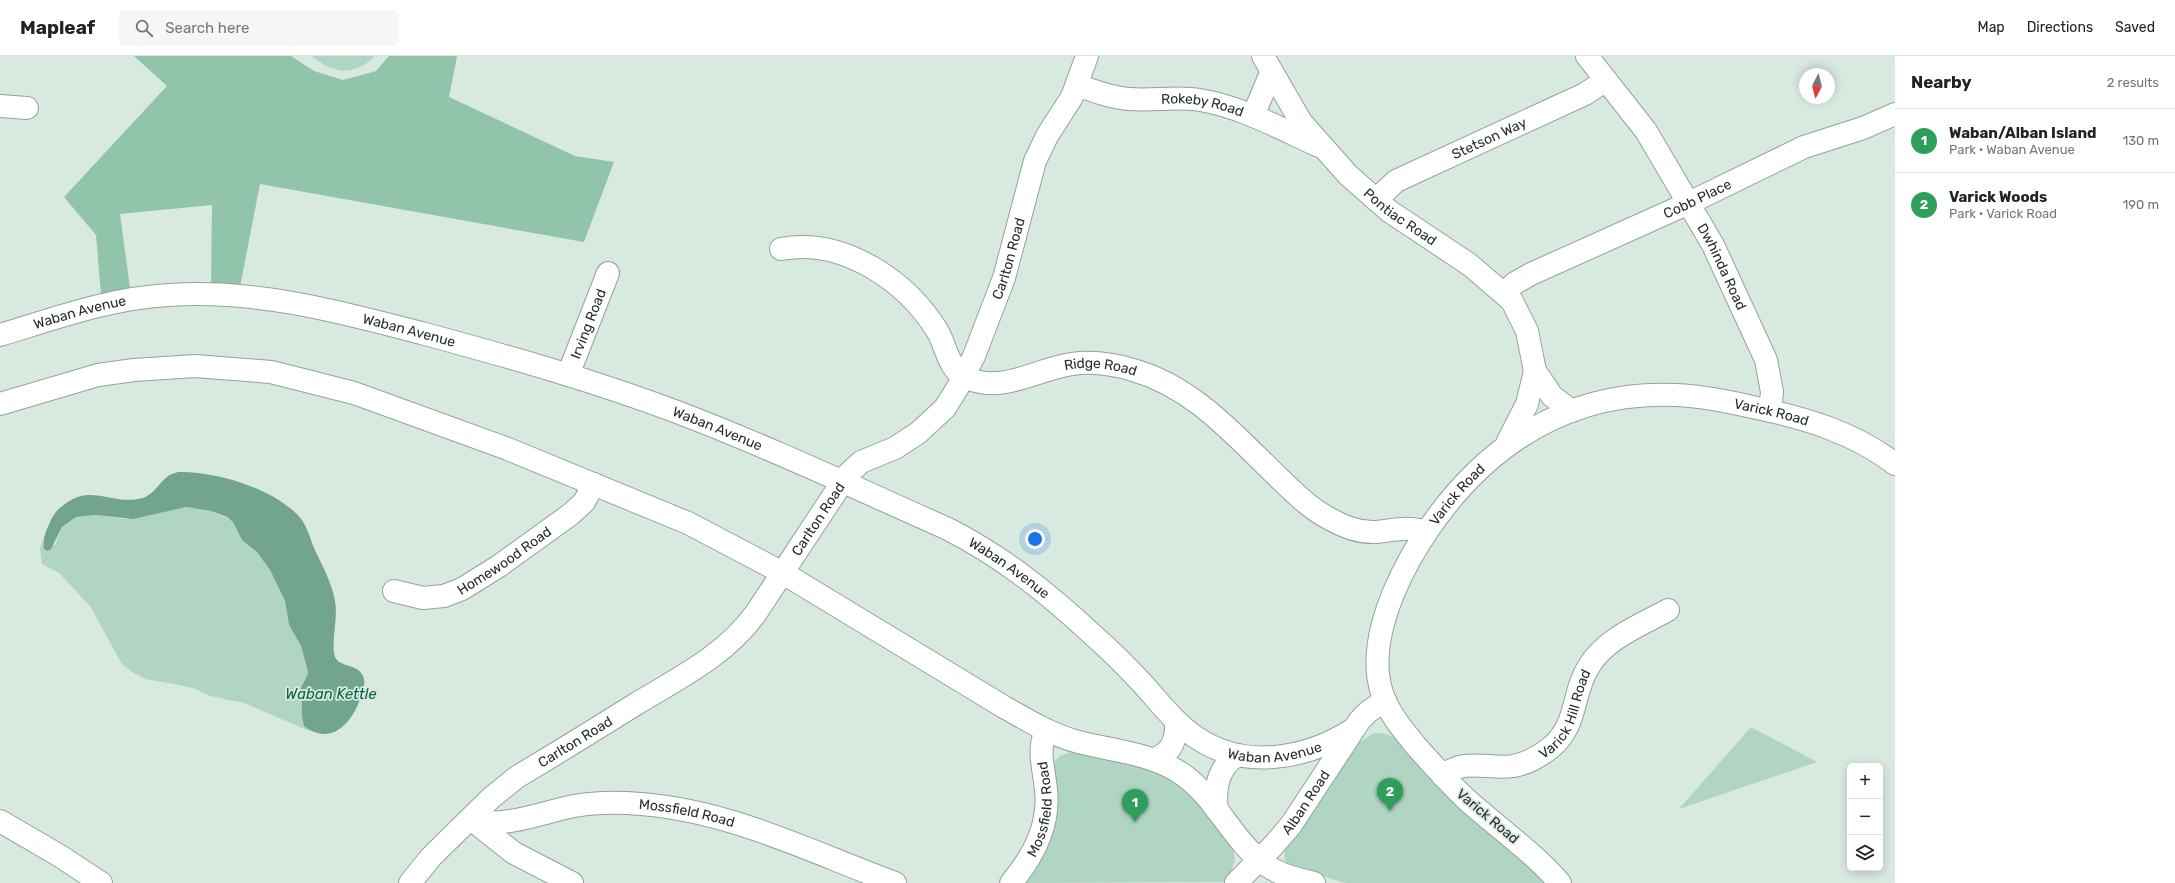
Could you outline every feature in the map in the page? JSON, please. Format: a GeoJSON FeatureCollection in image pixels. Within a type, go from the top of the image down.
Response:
{"type":"FeatureCollection","features":[{"type":"Feature","properties":{"kind":"street","name":"Carlton Road"},"geometry":{"type":"LineString","coordinates":[[410,883],[431,857],[470,819],[517,777],[717,654],[740,634],[750,622],[783,573],[842,482],[861,462],[907,441],[928,425],[945,408],[964,377],[974,356],[1008,264],[1035,162],[1077,85],[1087,56]]}},
{"type":"Feature","properties":{"kind":"street","name":"Dwhinda Road"},"geometry":{"type":"LineString","coordinates":[[1587,56],[1646,130],[1689,203],[1729,277],[1766,360],[1772,392],[1770,411]]}},
{"type":"Feature","properties":{"kind":"street"},"geometry":{"type":"LineString","coordinates":[[1253,116],[1267,64]]}},
{"type":"Feature","properties":{"kind":"street","name":"Pontiac Road"},"geometry":{"type":"LineString","coordinates":[[1267,64],[1301,122],[1322,148],[1348,175],[1404,222],[1470,265],[1505,293],[1512,301],[1523,320],[1531,345],[1535,371],[1531,393],[1522,417],[1502,448]]}},
{"type":"Feature","properties":{"kind":"street","name":"Stetson Way"},"geometry":{"type":"LineString","coordinates":[[1376,200],[1396,181],[1585,94],[1606,80]]}},
{"type":"Feature","properties":{"kind":"street","name":"Rokeby Road"},"geometry":{"type":"LineString","coordinates":[[1077,85],[1102,94],[1129,99],[1198,100],[1224,106],[1253,116],[1322,148]]}},
{"type":"Feature","properties":{"kind":"street"},"geometry":{"type":"LineString","coordinates":[[0,106],[27,108]]}},
{"type":"Feature","properties":{"kind":"street","name":"Cobb Place"},"geometry":{"type":"LineString","coordinates":[[1505,293],[1515,284],[1531,274],[1689,203],[1804,147],[1863,128],[1895,114]]}},
{"type":"Feature","properties":{"kind":"street"},"geometry":{"type":"LineString","coordinates":[[781,249],[794,246],[836,253],[862,262],[888,278],[912,298],[928,317],[941,337],[955,369],[964,377]]}},
{"type":"Feature","properties":{"kind":"street","name":"Irving Road"},"geometry":{"type":"LineString","coordinates":[[568,375],[608,273]]}},
{"type":"Feature","properties":{"kind":"street","name":"Waban Avenue"},"geometry":{"type":"LineString","coordinates":[[0,335],[70,313],[132,298],[173,294],[237,296],[279,300],[342,312],[506,355],[685,416],[842,482],[948,529],[1010,565],[1048,594],[1095,636],[1139,680],[1176,721],[1209,745],[1238,755],[1261,758],[1286,756],[1322,746],[1352,730]]}},
{"type":"Feature","properties":{"kind":"street","name":"Ridge Road"},"geometry":{"type":"LineString","coordinates":[[964,377],[982,383],[1000,384],[1062,366],[1084,363],[1108,364],[1133,370],[1175,388],[1203,406],[1302,499],[1330,519],[1364,531],[1411,528],[1426,532]]}},
{"type":"Feature","properties":{"kind":"street"},"geometry":{"type":"LineString","coordinates":[[0,404],[67,383],[115,372],[195,366],[271,372],[324,384],[397,408],[594,484],[688,523],[783,573],[1004,707],[1046,730],[1074,741],[1154,759],[1188,778],[1204,794],[1259,860],[1276,871],[1314,883]]}},
{"type":"Feature","properties":{"kind":"street","name":"Pontiac Road"},"geometry":{"type":"LineString","coordinates":[[1535,371],[1552,396],[1572,411]]}},
{"type":"Feature","properties":{"kind":"street","name":"Varick Road"},"geometry":{"type":"LineString","coordinates":[[1560,883],[1520,844],[1467,800],[1443,776],[1397,722],[1385,700],[1378,666],[1380,639],[1397,584],[1426,532],[1459,489],[1502,448],[1540,424],[1572,411],[1611,400],[1659,395],[1711,399],[1770,411],[1842,433],[1873,449],[1895,464]]}},
{"type":"Feature","properties":{"kind":"street","name":"Homewood Road"},"geometry":{"type":"LineString","coordinates":[[394,591],[423,598],[444,596],[462,589],[498,566],[571,514],[584,502],[594,484]]}},
{"type":"Feature","properties":{"kind":"street","name":"Varick Hill Road"},"geometry":{"type":"LineString","coordinates":[[1443,776],[1448,772],[1462,766],[1505,767],[1522,764],[1550,748],[1563,735],[1569,726],[1584,675],[1595,658],[1618,638],[1668,610]]}},
{"type":"Feature","properties":{"kind":"street","name":"Alban Road"},"geometry":{"type":"LineString","coordinates":[[1236,883],[1259,860],[1294,820],[1352,730],[1368,712],[1385,700]]}},
{"type":"Feature","properties":{"kind":"street"},"geometry":{"type":"LineString","coordinates":[[1154,759],[1164,755],[1171,748],[1175,737],[1176,721]]}},
{"type":"Feature","properties":{"kind":"street","name":"Mossfield Road"},"geometry":{"type":"LineString","coordinates":[[1011,883],[1032,853],[1043,829],[1047,803],[1040,754],[1046,730]]}},
{"type":"Feature","properties":{"kind":"street"},"geometry":{"type":"LineString","coordinates":[[1217,810],[1215,794],[1219,779],[1226,766],[1238,755]]}},
{"type":"Feature","properties":{"kind":"street","name":"Mossfield Road"},"geometry":{"type":"LineString","coordinates":[[470,819],[484,823],[499,822],[575,806],[603,803],[640,804],[679,808],[718,816],[754,828],[895,883]]}},
{"type":"Feature","properties":{"kind":"street"},"geometry":{"type":"LineString","coordinates":[[470,819],[514,853],[572,883]]}},
{"type":"Feature","properties":{"kind":"street"},"geometry":{"type":"LineString","coordinates":[[0,821],[60,856],[101,883]]}},
{"type":"Feature","properties":{"kind":"shaded area"},"geometry":{"type":"Polygon","coordinates":[[[134,56],[291,56],[314,71],[343,80],[376,71],[389,56],[457,56],[449,97],[575,156],[614,162],[584,242],[260,184],[240,287],[211,286],[212,205],[120,214],[130,288],[101,294],[96,235],[64,197],[167,86],[134,56]]]}},
{"type":"Feature","properties":{"kind":"shaded area"},"geometry":{"type":"Polygon","coordinates":[[[312,56],[375,56],[360,67],[344,71],[328,67],[312,56]]]}},
{"type":"Feature","properties":{"kind":"shaded area"},"geometry":{"type":"Polygon","coordinates":[[[186,507],[211,511],[233,521],[242,540],[257,552],[270,570],[285,601],[289,625],[301,646],[307,668],[308,674],[301,703],[302,716],[304,725],[312,732],[244,703],[210,696],[193,688],[145,679],[132,672],[122,664],[90,606],[59,573],[42,564],[40,549],[43,539],[43,545],[55,545],[62,527],[76,517],[95,515],[124,519],[186,507]]]}},
{"type":"Feature","properties":{"kind":"shaded area"},"geometry":{"type":"Polygon","coordinates":[[[1751,727],[1817,762],[1679,809],[1751,727]]]}},
{"type":"Feature","properties":{"kind":"shaded area"},"geometry":{"type":"Polygon","coordinates":[[[1380,733],[1398,738],[1549,883],[1346,883],[1301,870],[1288,864],[1284,859],[1285,849],[1357,744],[1372,734],[1380,733]]]}},
{"type":"Feature","properties":{"kind":"shaded area"},"geometry":{"type":"Polygon","coordinates":[[[1074,751],[1152,769],[1189,791],[1232,845],[1235,859],[1226,882],[1023,883],[1055,761],[1060,756],[1074,751]]]}},
{"type":"Feature","properties":{"kind":"water","name":"Waban Kettle"},"geometry":{"type":"Polygon","coordinates":[[[178,472],[210,475],[245,484],[277,499],[291,509],[302,520],[334,594],[336,607],[334,653],[336,658],[342,664],[356,669],[360,672],[364,679],[363,690],[356,708],[351,717],[338,730],[331,733],[322,734],[314,732],[304,726],[302,716],[301,688],[308,674],[301,646],[289,625],[285,601],[270,570],[257,552],[242,540],[233,522],[227,517],[211,511],[186,507],[133,519],[95,515],[76,517],[62,527],[51,549],[48,551],[44,549],[45,534],[54,515],[61,507],[74,498],[83,495],[92,495],[128,500],[143,498],[151,493],[168,476],[178,472]]]}},
{"type":"Feature","properties":{"kind":"place","name":"Varick Woods"},"geometry":{"type":"Point","coordinates":[1390,811]}},
{"type":"Feature","properties":{"kind":"place","name":"Waban/Alban Island"},"geometry":{"type":"Point","coordinates":[1135,822]}}]}
